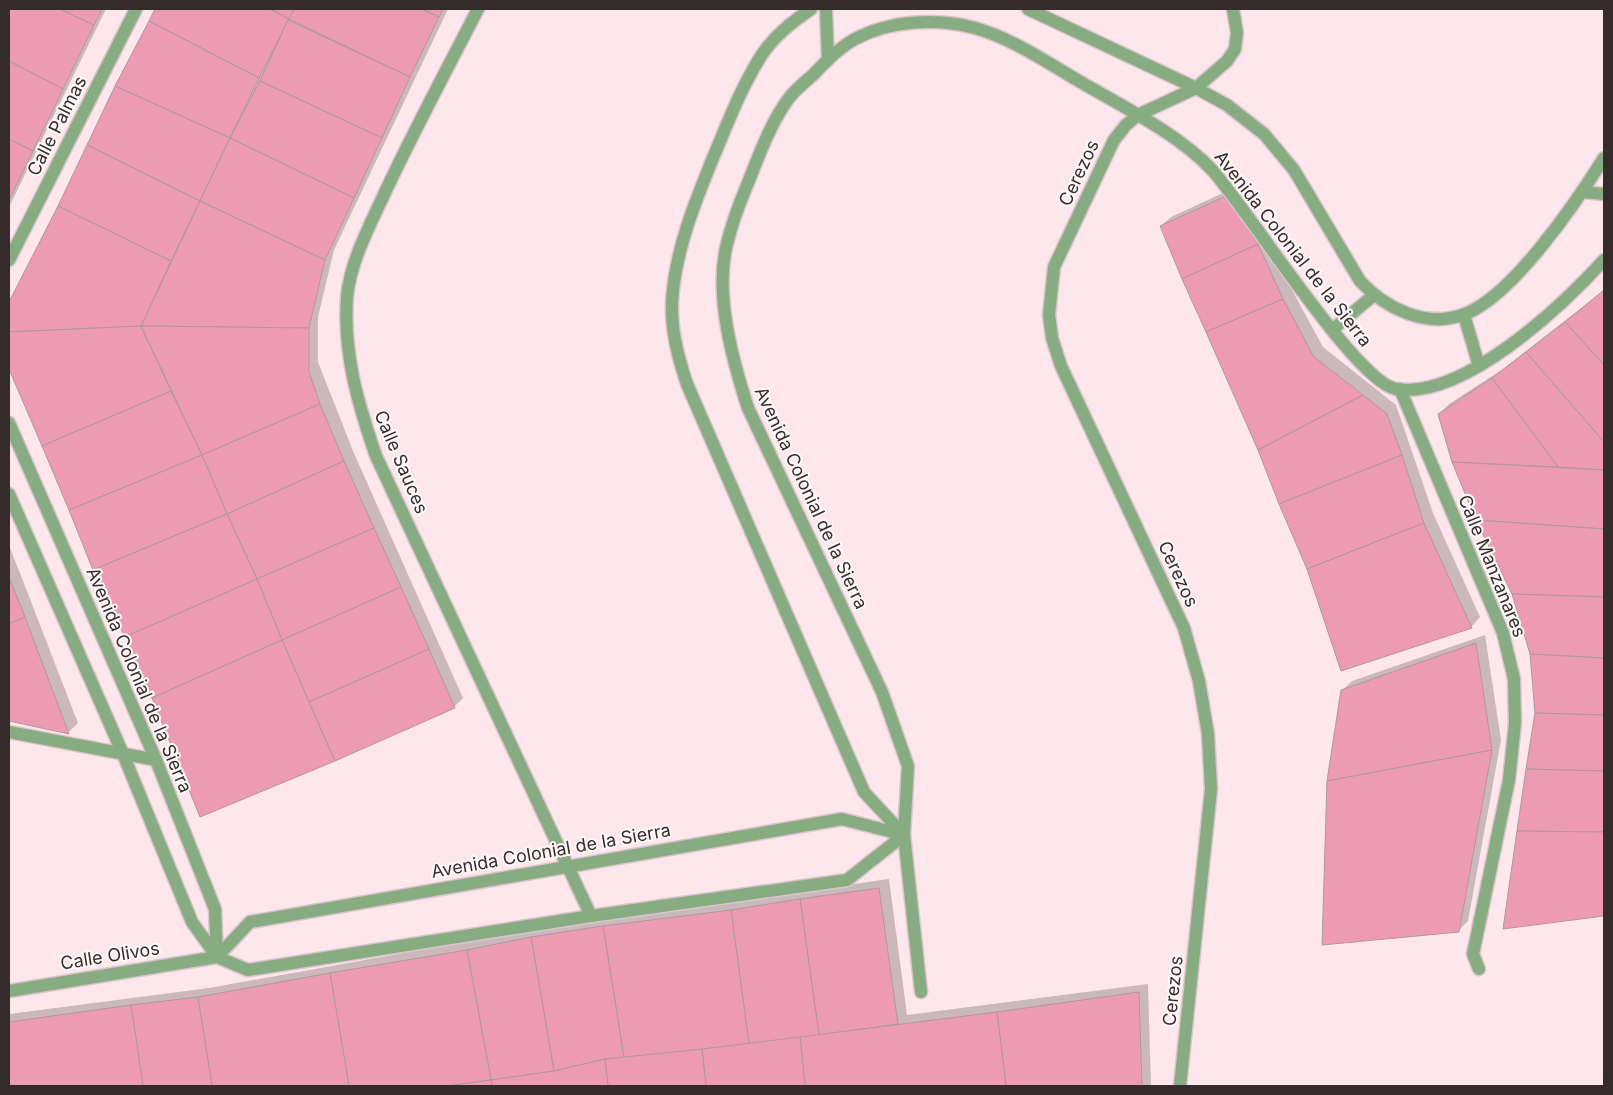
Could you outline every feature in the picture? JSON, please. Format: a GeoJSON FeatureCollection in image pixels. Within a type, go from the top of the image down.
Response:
{"type":"FeatureCollection","features":[{"type":"Feature","properties":{"kind":"street","name":"Calle Palmas"},"geometry":{"type":"LineString","coordinates":[[9,260],[136,9]]}},
{"type":"Feature","properties":{"kind":"street","name":"Calle Sauces"},"geometry":{"type":"LineString","coordinates":[[478,9],[392,178],[359,248],[347,296],[347,352],[359,408],[376,456],[591,916]]}},
{"type":"Feature","properties":{"kind":"street"},"geometry":{"type":"LineString","coordinates":[[811,9],[788,24],[762,54],[740,92],[700,189],[679,260],[672,302],[674,344],[687,384],[860,784],[864,792],[904,834],[922,992]]}},
{"type":"Feature","properties":{"kind":"street"},"geometry":{"type":"LineString","coordinates":[[826,9],[828,60]]}},
{"type":"Feature","properties":{"kind":"street","name":"Avenida Colonial de la Sierra"},"geometry":{"type":"LineString","coordinates":[[1028,9],[1196,88],[1227,105],[1264,134],[1294,170],[1348,262],[1374,295],[1414,316],[1442,319],[1464,315],[1493,297],[1532,259],[1583,192],[1604,158]]}},
{"type":"Feature","properties":{"kind":"street"},"geometry":{"type":"LineString","coordinates":[[1196,88],[1227,60],[1234,49],[1237,33],[1233,9]]}},
{"type":"Feature","properties":{"kind":"street","name":"Avenida Colonial de la Sierra"},"geometry":{"type":"LineString","coordinates":[[217,957],[250,922],[842,819],[904,834],[908,766],[882,692],[748,408],[735,367],[727,330],[724,294],[725,251],[743,195],[763,146],[789,98],[828,60],[854,39],[881,29],[916,22],[946,23],[974,28],[1000,38],[1025,51],[1138,115],[1184,145],[1213,170],[1332,330],[1374,376],[1391,388],[1436,386],[1451,381],[1479,366],[1559,306],[1604,260]]}},
{"type":"Feature","properties":{"kind":"street","name":"Cerezos"},"geometry":{"type":"LineString","coordinates":[[1180,1086],[1211,789],[1208,734],[1199,681],[1184,628],[1061,366],[1052,338],[1049,315],[1054,267],[1114,140],[1126,125],[1138,115],[1196,88]]}},
{"type":"Feature","properties":{"kind":"street"},"geometry":{"type":"LineString","coordinates":[[1583,192],[1604,194]]}},
{"type":"Feature","properties":{"kind":"street"},"geometry":{"type":"LineString","coordinates":[[1332,330],[1374,295]]}},
{"type":"Feature","properties":{"kind":"street"},"geometry":{"type":"LineString","coordinates":[[1464,315],[1479,366]]}},
{"type":"Feature","properties":{"kind":"street","name":"Calle Manzanares"},"geometry":{"type":"LineString","coordinates":[[1400,389],[1503,633],[1514,679],[1515,723],[1509,780],[1473,954],[1479,969]]}},
{"type":"Feature","properties":{"kind":"street","name":"Avenida Colonial de la Sierra"},"geometry":{"type":"LineString","coordinates":[[9,423],[156,760],[215,909],[217,957]]}},
{"type":"Feature","properties":{"kind":"street"},"geometry":{"type":"LineString","coordinates":[[9,494],[123,754],[192,922],[217,957],[248,970],[591,916],[848,880],[904,834]]}},
{"type":"Feature","properties":{"kind":"street"},"geometry":{"type":"LineString","coordinates":[[9,732],[156,760]]}},
{"type":"Feature","properties":{"kind":"street","name":"Calle Olivos"},"geometry":{"type":"LineString","coordinates":[[9,991],[217,957]]}},
{"type":"Feature","properties":{"kind":"building"},"geometry":{"type":"Polygon","coordinates":[[[9,9],[60,9],[94,25],[63,89],[9,61],[9,9]]]}},
{"type":"Feature","properties":{"kind":"building"},"geometry":{"type":"Polygon","coordinates":[[[60,9],[102,9],[94,25],[60,9]]]}},
{"type":"Feature","properties":{"kind":"building"},"geometry":{"type":"Polygon","coordinates":[[[155,9],[270,9],[289,19],[259,78],[149,21],[155,9]]]}},
{"type":"Feature","properties":{"kind":"building"},"geometry":{"type":"Polygon","coordinates":[[[270,9],[294,9],[289,19],[270,9]]]}},
{"type":"Feature","properties":{"kind":"building"},"geometry":{"type":"Polygon","coordinates":[[[294,9],[422,9],[439,17],[410,77],[289,19],[294,9]]]}},
{"type":"Feature","properties":{"kind":"building"},"geometry":{"type":"Polygon","coordinates":[[[422,9],[443,9],[439,17],[422,9]]]}},
{"type":"Feature","properties":{"kind":"building"},"geometry":{"type":"Polygon","coordinates":[[[288,20],[410,77],[382,138],[260,81],[288,20]]]}},
{"type":"Feature","properties":{"kind":"building"},"geometry":{"type":"Polygon","coordinates":[[[149,21],[259,78],[230,138],[115,86],[149,21]]]}},
{"type":"Feature","properties":{"kind":"building"},"geometry":{"type":"Polygon","coordinates":[[[9,61],[63,89],[33,151],[9,139],[9,61]]]}},
{"type":"Feature","properties":{"kind":"building"},"geometry":{"type":"Polygon","coordinates":[[[260,81],[382,138],[354,198],[230,138],[260,81]]]}},
{"type":"Feature","properties":{"kind":"building"},"geometry":{"type":"Polygon","coordinates":[[[115,86],[230,138],[200,201],[87,145],[115,86]]]}},
{"type":"Feature","properties":{"kind":"building"},"geometry":{"type":"Polygon","coordinates":[[[230,138],[354,198],[325,260],[200,201],[230,138]]]}},
{"type":"Feature","properties":{"kind":"building"},"geometry":{"type":"Polygon","coordinates":[[[9,139],[33,151],[9,200],[9,139]]]}},
{"type":"Feature","properties":{"kind":"building"},"geometry":{"type":"Polygon","coordinates":[[[87,145],[200,201],[171,261],[58,206],[87,145]]]}},
{"type":"Feature","properties":{"kind":"building"},"geometry":{"type":"Polygon","coordinates":[[[1226,196],[1258,244],[1182,279],[1160,226],[1226,196]]]}},
{"type":"Feature","properties":{"kind":"building"},"geometry":{"type":"Polygon","coordinates":[[[200,201],[325,260],[309,328],[141,326],[200,201]]]}},
{"type":"Feature","properties":{"kind":"building"},"geometry":{"type":"Polygon","coordinates":[[[58,206],[171,261],[141,326],[9,332],[9,302],[58,206]]]}},
{"type":"Feature","properties":{"kind":"building"},"geometry":{"type":"Polygon","coordinates":[[[1258,244],[1283,299],[1206,332],[1182,279],[1258,244]]]}},
{"type":"Feature","properties":{"kind":"building"},"geometry":{"type":"Polygon","coordinates":[[[1604,290],[1604,365],[1565,322],[1604,290]]]}},
{"type":"Feature","properties":{"kind":"building"},"geometry":{"type":"Polygon","coordinates":[[[1283,299],[1314,357],[1363,395],[1258,450],[1206,332],[1283,299]]]}},
{"type":"Feature","properties":{"kind":"building"},"geometry":{"type":"Polygon","coordinates":[[[1565,322],[1604,365],[1604,442],[1526,352],[1565,322]]]}},
{"type":"Feature","properties":{"kind":"building"},"geometry":{"type":"Polygon","coordinates":[[[141,326],[171,391],[42,446],[9,369],[9,332],[141,326]]]}},
{"type":"Feature","properties":{"kind":"building"},"geometry":{"type":"Polygon","coordinates":[[[141,326],[309,328],[309,372],[320,404],[202,455],[141,326]]]}},
{"type":"Feature","properties":{"kind":"building"},"geometry":{"type":"Polygon","coordinates":[[[1526,352],[1604,442],[1604,470],[1558,467],[1492,378],[1526,352]]]}},
{"type":"Feature","properties":{"kind":"building"},"geometry":{"type":"Polygon","coordinates":[[[1492,378],[1558,467],[1452,462],[1438,414],[1492,378]]]}},
{"type":"Feature","properties":{"kind":"building"},"geometry":{"type":"Polygon","coordinates":[[[171,391],[202,455],[69,510],[42,446],[171,391]]]}},
{"type":"Feature","properties":{"kind":"building"},"geometry":{"type":"Polygon","coordinates":[[[1363,395],[1387,414],[1402,455],[1279,504],[1258,450],[1363,395]]]}},
{"type":"Feature","properties":{"kind":"building"},"geometry":{"type":"Polygon","coordinates":[[[320,404],[344,461],[227,514],[202,455],[320,404]]]}},
{"type":"Feature","properties":{"kind":"building"},"geometry":{"type":"Polygon","coordinates":[[[202,455],[227,514],[93,570],[69,510],[202,455]]]}},
{"type":"Feature","properties":{"kind":"building"},"geometry":{"type":"Polygon","coordinates":[[[1402,455],[1424,523],[1307,569],[1279,504],[1402,455]]]}},
{"type":"Feature","properties":{"kind":"building"},"geometry":{"type":"Polygon","coordinates":[[[344,461],[374,528],[257,579],[227,514],[344,461]]]}},
{"type":"Feature","properties":{"kind":"building"},"geometry":{"type":"Polygon","coordinates":[[[1452,462],[1604,470],[1604,529],[1476,520],[1452,462]]]}},
{"type":"Feature","properties":{"kind":"building"},"geometry":{"type":"Polygon","coordinates":[[[227,514],[257,579],[125,637],[93,570],[227,514]]]}},
{"type":"Feature","properties":{"kind":"building"},"geometry":{"type":"Polygon","coordinates":[[[1476,520],[1604,529],[1604,597],[1512,594],[1476,520]]]}},
{"type":"Feature","properties":{"kind":"building"},"geometry":{"type":"Polygon","coordinates":[[[1424,523],[1472,628],[1341,671],[1307,569],[1424,523]]]}},
{"type":"Feature","properties":{"kind":"building"},"geometry":{"type":"Polygon","coordinates":[[[374,528],[401,587],[282,640],[257,579],[374,528]]]}},
{"type":"Feature","properties":{"kind":"building"},"geometry":{"type":"Polygon","coordinates":[[[9,577],[25,617],[9,624],[9,577]]]}},
{"type":"Feature","properties":{"kind":"building"},"geometry":{"type":"Polygon","coordinates":[[[257,579],[282,640],[152,698],[125,637],[257,579]]]}},
{"type":"Feature","properties":{"kind":"building"},"geometry":{"type":"Polygon","coordinates":[[[401,587],[429,649],[309,702],[282,640],[401,587]]]}},
{"type":"Feature","properties":{"kind":"building"},"geometry":{"type":"Polygon","coordinates":[[[1512,594],[1604,597],[1604,658],[1530,654],[1512,594]]]}},
{"type":"Feature","properties":{"kind":"building"},"geometry":{"type":"Polygon","coordinates":[[[25,617],[69,734],[9,721],[9,624],[25,617]]]}},
{"type":"Feature","properties":{"kind":"building"},"geometry":{"type":"Polygon","coordinates":[[[282,640],[335,761],[200,817],[152,698],[282,640]]]}},
{"type":"Feature","properties":{"kind":"building"},"geometry":{"type":"Polygon","coordinates":[[[1476,643],[1492,750],[1327,781],[1341,690],[1476,643]]]}},
{"type":"Feature","properties":{"kind":"building"},"geometry":{"type":"Polygon","coordinates":[[[429,649],[455,708],[335,761],[309,702],[429,649]]]}},
{"type":"Feature","properties":{"kind":"building"},"geometry":{"type":"Polygon","coordinates":[[[1530,654],[1604,658],[1604,715],[1535,713],[1530,654]]]}},
{"type":"Feature","properties":{"kind":"building"},"geometry":{"type":"Polygon","coordinates":[[[1535,713],[1604,715],[1604,771],[1526,769],[1535,713]]]}},
{"type":"Feature","properties":{"kind":"building"},"geometry":{"type":"Polygon","coordinates":[[[1492,750],[1459,932],[1322,945],[1327,781],[1492,750]]]}},
{"type":"Feature","properties":{"kind":"building"},"geometry":{"type":"Polygon","coordinates":[[[1526,769],[1604,771],[1604,832],[1517,831],[1526,769]]]}},
{"type":"Feature","properties":{"kind":"building"},"geometry":{"type":"Polygon","coordinates":[[[1517,831],[1604,832],[1604,916],[1503,929],[1517,831]]]}},
{"type":"Feature","properties":{"kind":"building"},"geometry":{"type":"Polygon","coordinates":[[[879,888],[898,1024],[819,1035],[800,899],[879,888]]]}},
{"type":"Feature","properties":{"kind":"building"},"geometry":{"type":"Polygon","coordinates":[[[800,899],[819,1035],[749,1044],[731,910],[800,899]]]}},
{"type":"Feature","properties":{"kind":"building"},"geometry":{"type":"Polygon","coordinates":[[[731,910],[749,1044],[624,1058],[603,926],[731,910]]]}},
{"type":"Feature","properties":{"kind":"building"},"geometry":{"type":"Polygon","coordinates":[[[603,926],[624,1058],[605,1059],[554,1071],[531,937],[603,926]]]}},
{"type":"Feature","properties":{"kind":"building"},"geometry":{"type":"Polygon","coordinates":[[[531,937],[554,1071],[491,1080],[467,950],[531,937]]]}},
{"type":"Feature","properties":{"kind":"building"},"geometry":{"type":"Polygon","coordinates":[[[467,950],[491,1080],[447,1086],[349,1086],[330,973],[467,950]]]}},
{"type":"Feature","properties":{"kind":"building"},"geometry":{"type":"Polygon","coordinates":[[[330,973],[349,1086],[212,1086],[198,997],[330,973]]]}},
{"type":"Feature","properties":{"kind":"building"},"geometry":{"type":"Polygon","coordinates":[[[1139,992],[1142,1086],[1006,1086],[997,1012],[1139,992]]]}},
{"type":"Feature","properties":{"kind":"building"},"geometry":{"type":"Polygon","coordinates":[[[198,997],[212,1086],[143,1086],[131,1005],[198,997]]]}},
{"type":"Feature","properties":{"kind":"building"},"geometry":{"type":"Polygon","coordinates":[[[131,1005],[143,1086],[9,1086],[9,1022],[131,1005]]]}},
{"type":"Feature","properties":{"kind":"building"},"geometry":{"type":"Polygon","coordinates":[[[997,1012],[1006,1086],[805,1086],[800,1037],[997,1012]]]}},
{"type":"Feature","properties":{"kind":"building"},"geometry":{"type":"Polygon","coordinates":[[[800,1037],[805,1086],[706,1086],[702,1049],[800,1037]]]}},
{"type":"Feature","properties":{"kind":"building"},"geometry":{"type":"Polygon","coordinates":[[[702,1049],[706,1086],[608,1086],[605,1059],[702,1049]]]}},
{"type":"Feature","properties":{"kind":"building"},"geometry":{"type":"Polygon","coordinates":[[[605,1059],[608,1086],[492,1086],[491,1080],[554,1071],[605,1059]]]}},
{"type":"Feature","properties":{"kind":"building"},"geometry":{"type":"Polygon","coordinates":[[[491,1080],[492,1086],[447,1086],[491,1080]]]}}]}
